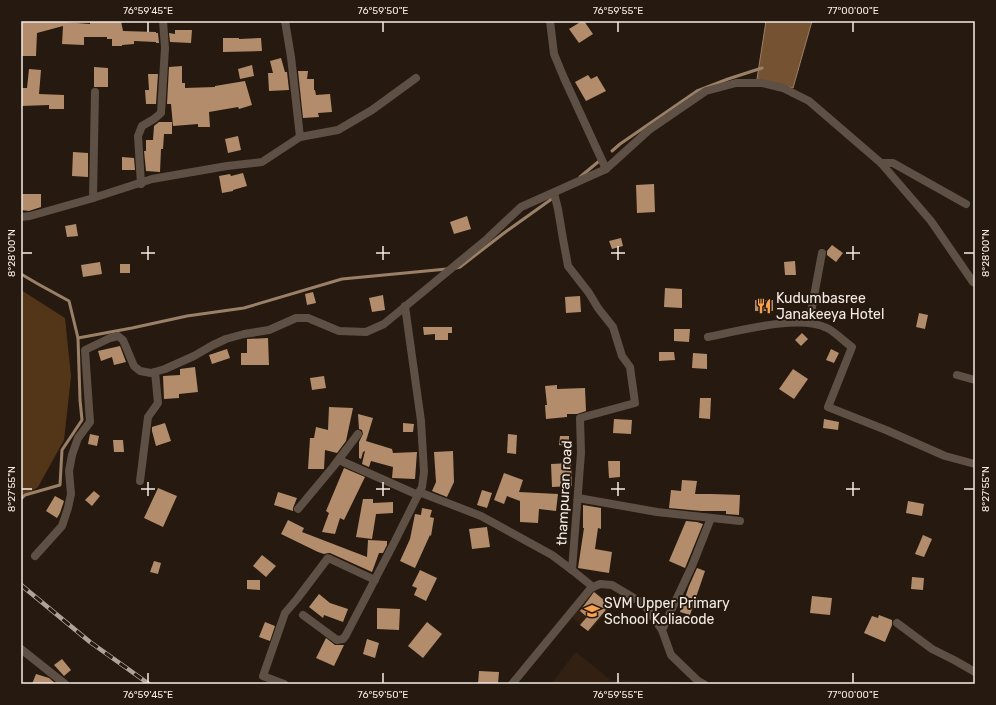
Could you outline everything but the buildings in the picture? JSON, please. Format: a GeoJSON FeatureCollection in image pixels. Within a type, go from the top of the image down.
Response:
{"type":"FeatureCollection","features":[{"type":"Feature","properties":{"kind":"street"},"geometry":{"type":"LineString","coordinates":[[141,184],[139,131],[142,126],[154,119],[161,112],[165,48],[163,21]]}},
{"type":"Feature","properties":{"kind":"street"},"geometry":{"type":"LineString","coordinates":[[285,21],[291,57],[300,137]]}},
{"type":"Feature","properties":{"kind":"street"},"geometry":{"type":"LineString","coordinates":[[550,21],[554,54],[606,169]]}},
{"type":"Feature","properties":{"kind":"street"},"geometry":{"type":"LineString","coordinates":[[21,217],[30,216],[152,180],[226,166],[262,162],[300,137],[338,130],[372,110],[416,78]]}},
{"type":"Feature","properties":{"kind":"street"},"geometry":{"type":"LineString","coordinates":[[35,556],[62,526],[71,494],[69,471],[72,455],[78,438],[90,422],[85,350],[110,338],[118,336],[123,340],[134,366],[140,371],[151,373],[186,360],[226,339],[244,334],[269,330],[296,318],[308,318],[339,331],[366,332],[384,324],[487,239],[521,207],[606,169],[649,130],[706,91],[736,83],[762,83],[783,88],[809,101],[881,164],[931,221],[975,283]]}},
{"type":"Feature","properties":{"kind":"street"},"geometry":{"type":"LineString","coordinates":[[93,198],[95,92]]}},
{"type":"Feature","properties":{"kind":"street"},"geometry":{"type":"LineString","coordinates":[[881,164],[893,163],[966,204]]}},
{"type":"Feature","properties":{"kind":"street","name":"thampuran road"},"geometry":{"type":"LineString","coordinates":[[554,193],[568,266],[613,327],[622,356],[630,367],[635,403],[580,418],[581,453],[572,570]]}},
{"type":"Feature","properties":{"kind":"street"},"geometry":{"type":"LineString","coordinates":[[809,323],[822,253]]}},
{"type":"Feature","properties":{"kind":"street"},"geometry":{"type":"LineString","coordinates":[[303,615],[337,640],[346,635],[422,487],[424,472],[421,421],[405,306]]}},
{"type":"Feature","properties":{"kind":"street"},"geometry":{"type":"LineString","coordinates":[[708,337],[771,325],[792,323],[809,323],[827,328],[852,347],[828,407],[945,456],[975,464]]}},
{"type":"Feature","properties":{"kind":"street"},"geometry":{"type":"LineString","coordinates":[[140,481],[148,417],[158,403],[155,372]]}},
{"type":"Feature","properties":{"kind":"street"},"geometry":{"type":"LineString","coordinates":[[957,375],[975,380]]}},
{"type":"Feature","properties":{"kind":"street"},"geometry":{"type":"LineString","coordinates":[[298,509],[339,460],[358,434]]}},
{"type":"Feature","properties":{"kind":"street"},"geometry":{"type":"LineString","coordinates":[[339,460],[418,493],[481,516],[552,555],[593,587]]}},
{"type":"Feature","properties":{"kind":"street"},"geometry":{"type":"LineString","coordinates":[[578,498],[657,512],[740,521]]}},
{"type":"Feature","properties":{"kind":"street"},"geometry":{"type":"LineString","coordinates":[[662,630],[692,566],[711,518]]}},
{"type":"Feature","properties":{"kind":"street"},"geometry":{"type":"LineString","coordinates":[[284,684],[263,676],[285,613],[328,558],[375,580]]}},
{"type":"Feature","properties":{"kind":"street"},"geometry":{"type":"LineString","coordinates":[[512,684],[591,588],[600,584],[612,585],[644,604],[662,630],[671,655],[698,681],[704,684]]}},
{"type":"Feature","properties":{"kind":"street"},"geometry":{"type":"LineString","coordinates":[[897,623],[932,649],[975,672]]}},
{"type":"Feature","properties":{"kind":"street"},"geometry":{"type":"LineString","coordinates":[[21,649],[65,684]]}},
{"type":"Feature","properties":{"kind":"shaded area"},"geometry":{"type":"Polygon","coordinates":[[[766,21],[812,21],[793,88],[757,79],[766,21]]]}},
{"type":"Feature","properties":{"kind":"shaded area"},"geometry":{"type":"Polygon","coordinates":[[[21,290],[65,318],[71,376],[64,440],[38,487],[21,498],[21,290]]]}},
{"type":"Feature","properties":{"kind":"shaded area","name":"SVM Upper Primary School Koliacode"},"geometry":{"type":"Polygon","coordinates":[[[593,589],[612,606],[589,632],[571,616],[593,589]]]}},
{"type":"Feature","properties":{"kind":"shaded area"},"geometry":{"type":"Polygon","coordinates":[[[576,652],[610,680],[679,682],[684,684],[551,684],[576,652]]]}},
{"type":"Feature","properties":{"kind":"waterway"},"geometry":{"type":"LineString","coordinates":[[612,151],[697,91],[762,68]]}},
{"type":"Feature","properties":{"kind":"waterway"},"geometry":{"type":"LineString","coordinates":[[580,177],[598,162]]}},
{"type":"Feature","properties":{"kind":"waterway"},"geometry":{"type":"LineString","coordinates":[[456,268],[460,267],[553,198]]}},
{"type":"Feature","properties":{"kind":"waterway"},"geometry":{"type":"LineString","coordinates":[[78,338],[187,316],[244,308],[342,279],[447,269]]}},
{"type":"Feature","properties":{"kind":"waterway"},"geometry":{"type":"LineString","coordinates":[[21,274],[69,301],[78,338],[82,420],[62,450],[60,485],[25,495],[21,499]]}},
{"type":"Feature","properties":{"kind":"railway"},"geometry":{"type":"LineString","coordinates":[[21,585],[90,642],[149,684]]}},
{"type":"Feature","properties":{"kind":"place","name":"Kudumbasree Janakeeya Hotel"},"geometry":{"type":"Point","coordinates":[764,306]}},
{"type":"Feature","properties":{"kind":"place","name":"SVM Upper Primary School Koliacode"},"geometry":{"type":"Point","coordinates":[592,611]}}]}
